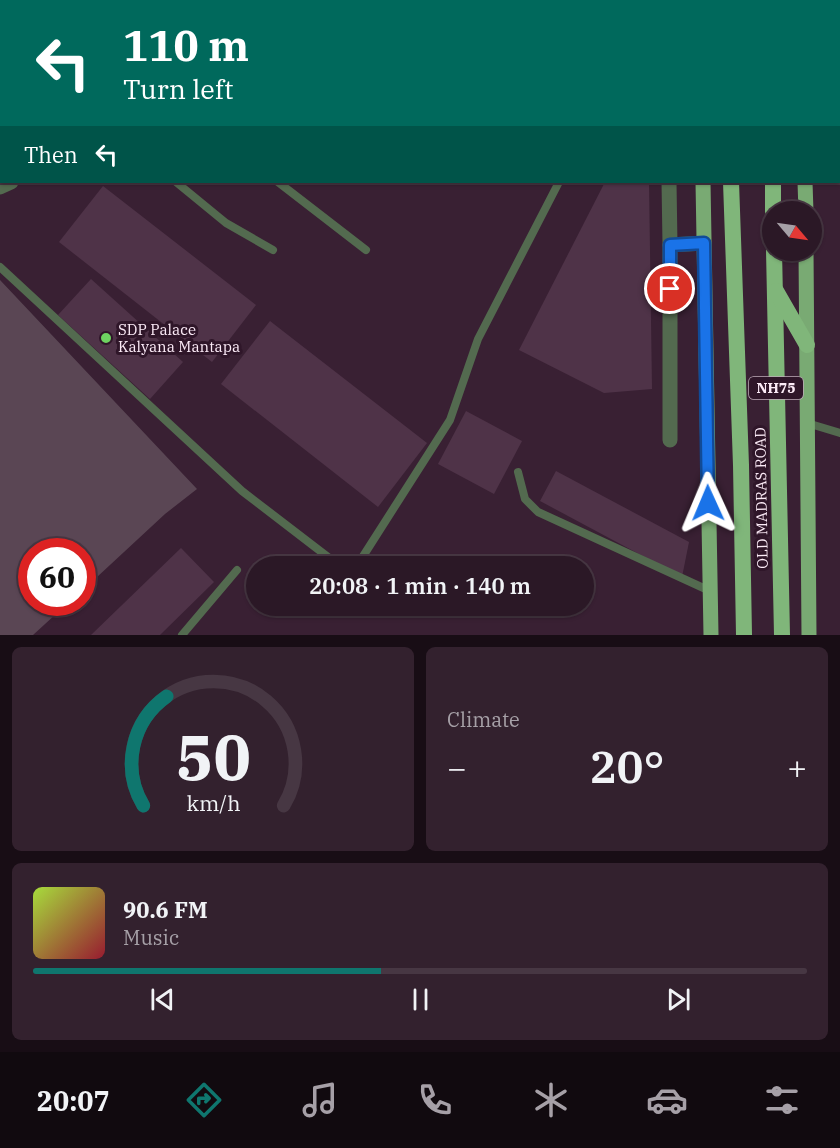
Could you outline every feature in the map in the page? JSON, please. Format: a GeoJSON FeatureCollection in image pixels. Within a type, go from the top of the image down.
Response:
{"type":"FeatureCollection","features":[{"type":"Feature","properties":{"kind":"highway","name":"OLD MADRAS ROAD"},"geometry":{"type":"LineString","coordinates":[[731,183],[741,465],[744,635]]}},
{"type":"Feature","properties":{"kind":"highway"},"geometry":{"type":"LineString","coordinates":[[773,183],[773,201]]}},
{"type":"Feature","properties":{"kind":"highway","name":"NH75"},"geometry":{"type":"LineString","coordinates":[[774,261],[774,288]]}},
{"type":"Feature","properties":{"kind":"highway","name":"OLD MADRAS ROAD"},"geometry":{"type":"LineString","coordinates":[[774,288],[782,635]]}},
{"type":"Feature","properties":{"kind":"highway"},"geometry":{"type":"LineString","coordinates":[[774,288],[807,345]]}},
{"type":"Feature","properties":{"kind":"main road"},"geometry":{"type":"LineString","coordinates":[[703,183],[711,635]]}},
{"type":"Feature","properties":{"kind":"main road"},"geometry":{"type":"LineString","coordinates":[[805,183],[806,201]]}},
{"type":"Feature","properties":{"kind":"main road"},"geometry":{"type":"LineString","coordinates":[[806,261],[809,635]]}},
{"type":"Feature","properties":{"kind":"street"},"geometry":{"type":"LineString","coordinates":[[669,183],[670,440]]}},
{"type":"Feature","properties":{"kind":"street"},"geometry":{"type":"LineString","coordinates":[[670,245],[704,243]]}},
{"type":"Feature","properties":{"kind":"lane"},"geometry":{"type":"LineString","coordinates":[[583,0],[591,0]]}},
{"type":"Feature","properties":{"kind":"lane"},"geometry":{"type":"LineString","coordinates":[[177,183],[226,223],[273,250]]}},
{"type":"Feature","properties":{"kind":"lane"},"geometry":{"type":"LineString","coordinates":[[279,183],[366,250]]}},
{"type":"Feature","properties":{"kind":"lane"},"geometry":{"type":"LineString","coordinates":[[363,556],[450,420],[478,339],[558,183]]}},
{"type":"Feature","properties":{"kind":"lane"},"geometry":{"type":"LineString","coordinates":[[0,267],[242,491],[327,556]]}},
{"type":"Feature","properties":{"kind":"lane"},"geometry":{"type":"LineString","coordinates":[[807,423],[840,433]]}},
{"type":"Feature","properties":{"kind":"lane"},"geometry":{"type":"LineString","coordinates":[[518,472],[525,499],[538,512],[710,591]]}},
{"type":"Feature","properties":{"kind":"lane"},"geometry":{"type":"LineString","coordinates":[[182,635],[237,570]]}},
{"type":"Feature","properties":{"kind":"shaded area"},"geometry":{"type":"Polygon","coordinates":[[[0,280],[197,489],[165,514],[96,578],[96,538],[18,538],[18,616],[54,616],[33,635],[0,635],[0,280]]]}},
{"type":"Feature","properties":{"kind":"building"},"geometry":{"type":"Polygon","coordinates":[[[604,183],[649,183],[652,389],[604,393],[519,350],[604,183]]]}},
{"type":"Feature","properties":{"kind":"building"},"geometry":{"type":"Polygon","coordinates":[[[103,186],[256,305],[212,362],[59,242],[103,186]]]}},
{"type":"Feature","properties":{"kind":"building"},"geometry":{"type":"Polygon","coordinates":[[[91,279],[183,362],[150,399],[58,315],[91,279]]]}},
{"type":"Feature","properties":{"kind":"building"},"geometry":{"type":"Polygon","coordinates":[[[270,321],[427,443],[378,507],[221,384],[270,321]]]}},
{"type":"Feature","properties":{"kind":"building"},"geometry":{"type":"Polygon","coordinates":[[[466,411],[522,441],[494,494],[438,464],[466,411]]]}},
{"type":"Feature","properties":{"kind":"building"},"geometry":{"type":"Polygon","coordinates":[[[556,471],[689,542],[682,577],[540,501],[556,471]]]}},
{"type":"Feature","properties":{"kind":"building"},"geometry":{"type":"Polygon","coordinates":[[[181,548],[214,582],[160,635],[91,635],[181,548]]]}},
{"type":"Feature","properties":{"kind":"place","name":"SDP Palace Kalyana Mantapa"},"geometry":{"type":"Point","coordinates":[106,338]}},
{"type":"Feature","properties":{"kind":"route"},"geometry":{"type":"LineString","coordinates":[[670,289],[670,245],[704,243],[708,503]]}}]}
